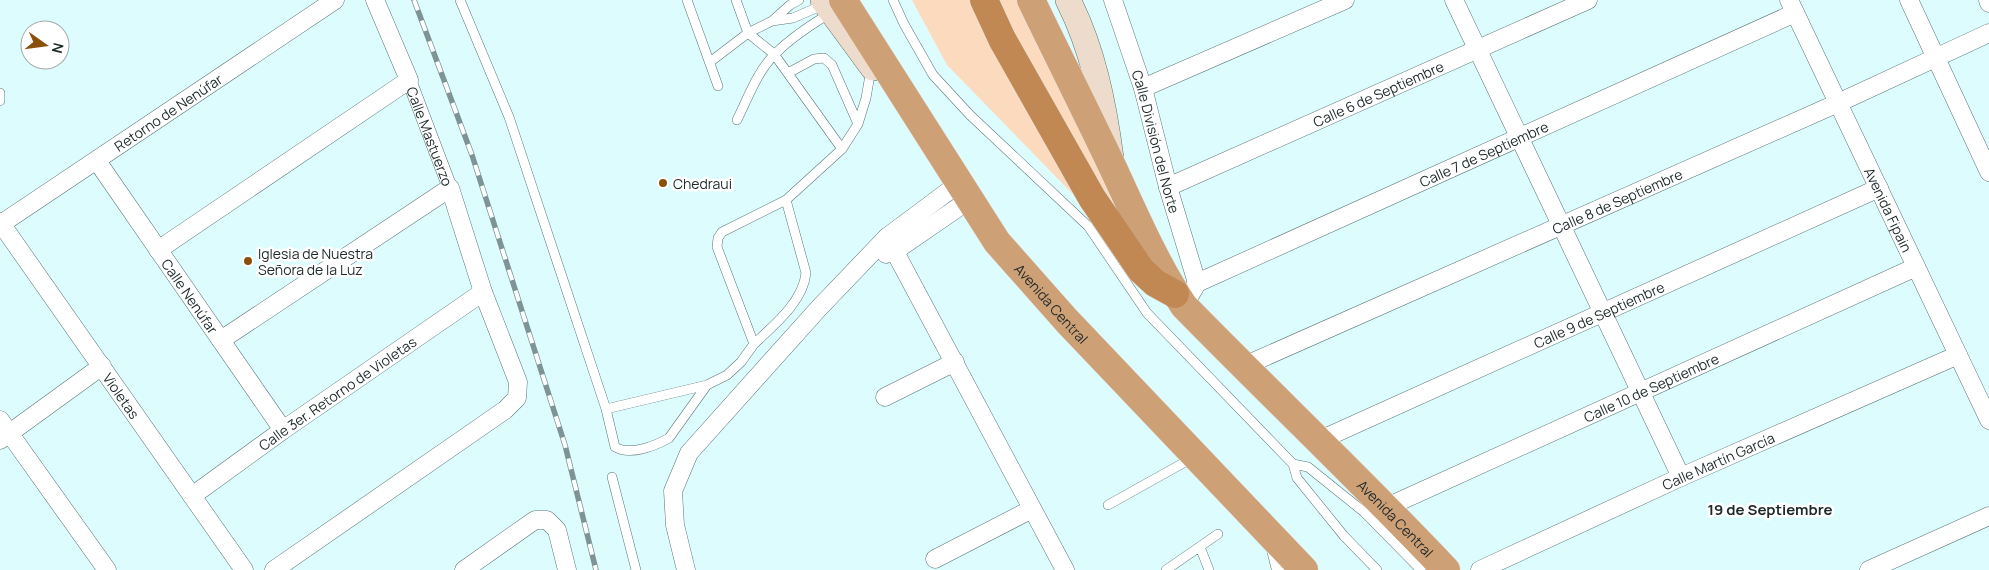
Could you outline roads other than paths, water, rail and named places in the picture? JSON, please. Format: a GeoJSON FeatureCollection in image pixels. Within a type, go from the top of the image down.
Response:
{"type":"FeatureCollection","features":[{"type":"Feature","properties":{"kind":"highway"},"geometry":{"type":"LineString","coordinates":[[984,0],[1002,39],[1092,198],[1130,254],[1141,270],[1154,283],[1186,294]]}},
{"type":"Feature","properties":{"kind":"highway","name":"Avenida Central"},"geometry":{"type":"LineString","coordinates":[[1031,0],[1113,168],[1138,224],[1186,294],[1244,366],[1318,442],[1387,507],[1446,570]]}},
{"type":"Feature","properties":{"kind":"highway","name":"Avenida Central"},"geometry":{"type":"LineString","coordinates":[[831,4],[941,155],[997,242],[1061,314],[1304,570]]}},
{"type":"Feature","properties":{"kind":"main road"},"geometry":{"type":"LineString","coordinates":[[997,0],[1002,39]]}},
{"type":"Feature","properties":{"kind":"main road"},"geometry":{"type":"LineString","coordinates":[[1068,0],[1079,21],[1093,65],[1106,120],[1113,168]]}},
{"type":"Feature","properties":{"kind":"main road"},"geometry":{"type":"LineString","coordinates":[[831,4],[872,67],[941,155]]}},
{"type":"Feature","properties":{"kind":"street","name":"Retorno de Nenúfar"},"geometry":{"type":"LineString","coordinates":[[1,223],[97,161],[335,0]]}},
{"type":"Feature","properties":{"kind":"street"},"geometry":{"type":"LineString","coordinates":[[158,250],[409,80],[375,0]]}},
{"type":"Feature","properties":{"kind":"street","name":"Calle División del Norte"},"geometry":{"type":"LineString","coordinates":[[1113,0],[1143,88],[1168,187],[1186,294]]}},
{"type":"Feature","properties":{"kind":"street"},"geometry":{"type":"LineString","coordinates":[[1143,88],[1345,0]]}},
{"type":"Feature","properties":{"kind":"street"},"geometry":{"type":"LineString","coordinates":[[1454,0],[1681,477]]}},
{"type":"Feature","properties":{"kind":"street","name":"Calle 6 de Septiembre"},"geometry":{"type":"LineString","coordinates":[[1168,187],[1588,0]]}},
{"type":"Feature","properties":{"kind":"street"},"geometry":{"type":"LineString","coordinates":[[1909,0],[1989,172]]}},
{"type":"Feature","properties":{"kind":"street","name":"Avenida Fipain"},"geometry":{"type":"LineString","coordinates":[[1792,6],[1989,420]]}},
{"type":"Feature","properties":{"kind":"street","name":"Calle 7 de Septiembre"},"geometry":{"type":"LineString","coordinates":[[1186,294],[1520,137],[1792,6]]}},
{"type":"Feature","properties":{"kind":"street","name":"Calle 8 de Septiembre"},"geometry":{"type":"LineString","coordinates":[[1244,366],[1561,224],[1838,103],[1989,33]]}},
{"type":"Feature","properties":{"kind":"street","name":"Calle Mastuerzo"},"geometry":{"type":"LineString","coordinates":[[221,340],[450,188],[409,80]]}},
{"type":"Feature","properties":{"kind":"street","name":"Calle Nenúfar"},"geometry":{"type":"LineString","coordinates":[[97,161],[283,430]]}},
{"type":"Feature","properties":{"kind":"street"},"geometry":{"type":"LineString","coordinates":[[274,570],[505,410],[517,398],[518,382],[482,292],[450,188]]}},
{"type":"Feature","properties":{"kind":"street","name":"Calle 9 de Septiembre"},"geometry":{"type":"LineString","coordinates":[[1318,442],[1878,188]]}},
{"type":"Feature","properties":{"kind":"street"},"geometry":{"type":"LineString","coordinates":[[686,570],[675,525],[673,491],[689,453],[819,308],[864,262],[964,192]]}},
{"type":"Feature","properties":{"kind":"street","name":"Violetas"},"geometry":{"type":"LineString","coordinates":[[1,223],[244,570]]}},
{"type":"Feature","properties":{"kind":"street"},"geometry":{"type":"LineString","coordinates":[[891,244],[1065,570]]}},
{"type":"Feature","properties":{"kind":"street","name":"Calle 10 de Septiembre"},"geometry":{"type":"LineString","coordinates":[[1387,507],[1916,267]]}},
{"type":"Feature","properties":{"kind":"street","name":"Calle 3er. Retorno de Violetas"},"geometry":{"type":"LineString","coordinates":[[192,496],[283,430],[482,292]]}},
{"type":"Feature","properties":{"kind":"street","name":"Calle Martín García"},"geometry":{"type":"LineString","coordinates":[[1480,570],[1681,477],[1958,356]]}},
{"type":"Feature","properties":{"kind":"street"},"geometry":{"type":"LineString","coordinates":[[886,397],[955,362]]}},
{"type":"Feature","properties":{"kind":"street"},"geometry":{"type":"LineString","coordinates":[[102,366],[3,432],[106,570]]}},
{"type":"Feature","properties":{"kind":"street"},"geometry":{"type":"LineString","coordinates":[[935,559],[1032,509]]}},
{"type":"Feature","properties":{"kind":"street"},"geometry":{"type":"LineString","coordinates":[[1869,570],[1989,516]]}},
{"type":"Feature","properties":{"kind":"street"},"geometry":{"type":"LineString","coordinates":[[464,570],[535,520],[547,520],[557,530],[567,570]]}},
{"type":"Feature","properties":{"kind":"street"},"geometry":{"type":"LineString","coordinates":[[1273,536],[1280,570]]}},
{"type":"Feature","properties":{"kind":"lane"},"geometry":{"type":"LineString","coordinates":[[460,0],[509,117],[606,409],[615,447],[630,451],[662,442],[669,438],[707,385]]}},
{"type":"Feature","properties":{"kind":"lane"},"geometry":{"type":"LineString","coordinates":[[687,0],[718,86]]}},
{"type":"Feature","properties":{"kind":"lane"},"geometry":{"type":"LineString","coordinates":[[736,0],[748,33],[774,54],[842,149]]}},
{"type":"Feature","properties":{"kind":"lane"},"geometry":{"type":"LineString","coordinates":[[772,21],[788,3],[799,0]]}},
{"type":"Feature","properties":{"kind":"lane"},"geometry":{"type":"LineString","coordinates":[[893,0],[904,24],[933,75],[970,115],[1088,226],[1147,313],[1293,464],[1297,478],[1344,536],[1377,570]]}},
{"type":"Feature","properties":{"kind":"lane"},"geometry":{"type":"LineString","coordinates":[[710,62],[748,33],[772,21],[792,18],[831,4]]}},
{"type":"Feature","properties":{"kind":"lane"},"geometry":{"type":"LineString","coordinates":[[737,120],[756,80],[774,54],[808,27],[831,4]]}},
{"type":"Feature","properties":{"kind":"lane"},"geometry":{"type":"LineString","coordinates":[[788,73],[814,59],[824,58],[832,65],[858,124]]}},
{"type":"Feature","properties":{"kind":"lane"},"geometry":{"type":"LineString","coordinates":[[754,344],[717,247],[718,238],[722,232],[786,200],[842,149],[858,124],[866,98],[872,67]]}},
{"type":"Feature","properties":{"kind":"lane"},"geometry":{"type":"LineString","coordinates":[[0,92],[0,101]]}},
{"type":"Feature","properties":{"kind":"lane"},"geometry":{"type":"LineString","coordinates":[[606,409],[707,385],[727,375],[741,362],[754,344],[780,319],[800,293],[805,284],[806,273],[786,200]]}},
{"type":"Feature","properties":{"kind":"lane"},"geometry":{"type":"LineString","coordinates":[[1108,505],[1196,456]]}},
{"type":"Feature","properties":{"kind":"lane"},"geometry":{"type":"LineString","coordinates":[[1293,464],[1308,467],[1364,512],[1420,570]]}},
{"type":"Feature","properties":{"kind":"lane"},"geometry":{"type":"LineString","coordinates":[[612,477],[636,570]]}},
{"type":"Feature","properties":{"kind":"lane"},"geometry":{"type":"LineString","coordinates":[[1166,570],[1218,534]]}},
{"type":"Feature","properties":{"kind":"lane"},"geometry":{"type":"LineString","coordinates":[[1200,547],[1209,570]]}},
{"type":"Feature","properties":{"kind":"railway"},"geometry":{"type":"LineString","coordinates":[[414,0],[472,155],[565,445],[596,570]]}},
{"type":"Feature","properties":{"kind":"place","name":"Chedraui"},"geometry":{"type":"Point","coordinates":[663,183]}},
{"type":"Feature","properties":{"kind":"place","name":"Iglesia de Nuestra Señora de la Luz"},"geometry":{"type":"Point","coordinates":[248,261]}},
{"type":"Feature","properties":{"kind":"district","name":"19 de Septiembre"},"geometry":{"type":"Point","coordinates":[1770,509]}}]}
